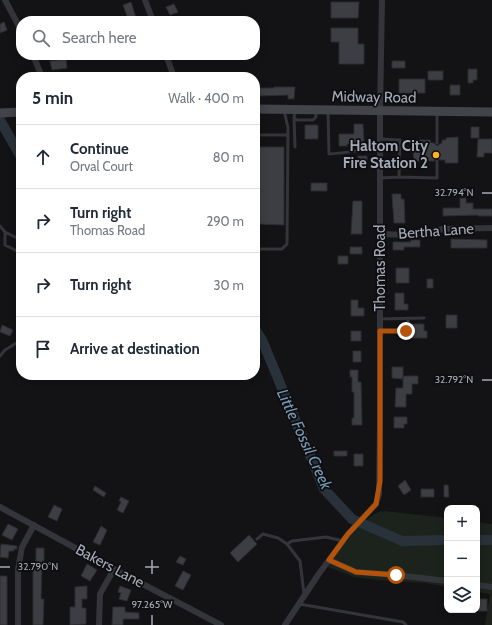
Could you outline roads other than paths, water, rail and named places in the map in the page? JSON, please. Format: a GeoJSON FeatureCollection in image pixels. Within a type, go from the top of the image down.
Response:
{"type":"FeatureCollection","features":[{"type":"Feature","properties":{"kind":"main road","name":"Midway Road"},"geometry":{"type":"LineString","coordinates":[[260,109],[284,110],[295,114],[316,110],[492,112]]}},
{"type":"Feature","properties":{"kind":"main road"},"geometry":{"type":"LineString","coordinates":[[0,113],[16,112]]}},
{"type":"Feature","properties":{"kind":"street"},"geometry":{"type":"LineString","coordinates":[[5,0],[16,21]]}},
{"type":"Feature","properties":{"kind":"street"},"geometry":{"type":"LineString","coordinates":[[145,0],[151,16]]}},
{"type":"Feature","properties":{"kind":"street","name":"Thomas Road"},"geometry":{"type":"LineString","coordinates":[[285,625],[342,541],[376,504],[380,481],[380,111],[382,0]]}},
{"type":"Feature","properties":{"kind":"street"},"geometry":{"type":"LineString","coordinates":[[35,60],[40,72]]}},
{"type":"Feature","properties":{"kind":"street"},"geometry":{"type":"LineString","coordinates":[[168,60],[172,72]]}},
{"type":"Feature","properties":{"kind":"street","name":"Bertha Lane"},"geometry":{"type":"LineString","coordinates":[[380,234],[409,234],[444,229],[492,228]]}},
{"type":"Feature","properties":{"kind":"street","name":"Bakers Lane"},"geometry":{"type":"LineString","coordinates":[[0,507],[221,625]]}},
{"type":"Feature","properties":{"kind":"street"},"geometry":{"type":"LineString","coordinates":[[18,625],[18,570],[22,547],[34,525]]}},
{"type":"Feature","properties":{"kind":"street"},"geometry":{"type":"LineString","coordinates":[[329,560],[356,572],[444,581]]}},
{"type":"Feature","properties":{"kind":"street"},"geometry":{"type":"LineString","coordinates":[[99,625],[100,594],[114,569]]}},
{"type":"Feature","properties":{"kind":"street"},"geometry":{"type":"LineString","coordinates":[[480,586],[492,588]]}},
{"type":"Feature","properties":{"kind":"lane"},"geometry":{"type":"LineString","coordinates":[[260,249],[282,249],[287,244],[288,128],[284,110]]}},
{"type":"Feature","properties":{"kind":"lane"},"geometry":{"type":"LineString","coordinates":[[328,110],[329,154],[348,153],[366,149],[380,150]]}},
{"type":"Feature","properties":{"kind":"lane"},"geometry":{"type":"LineString","coordinates":[[437,111],[437,143]]}},
{"type":"Feature","properties":{"kind":"lane"},"geometry":{"type":"LineString","coordinates":[[294,147],[295,114]]}},
{"type":"Feature","properties":{"kind":"lane"},"geometry":{"type":"LineString","coordinates":[[260,135],[288,135]]}},
{"type":"Feature","properties":{"kind":"lane"},"geometry":{"type":"LineString","coordinates":[[380,139],[400,140],[399,177]]}},
{"type":"Feature","properties":{"kind":"lane"},"geometry":{"type":"LineString","coordinates":[[380,178],[437,178],[437,160]]}},
{"type":"Feature","properties":{"kind":"lane"},"geometry":{"type":"LineString","coordinates":[[0,226],[5,232],[16,238]]}},
{"type":"Feature","properties":{"kind":"lane"},"geometry":{"type":"LineString","coordinates":[[5,232],[5,245],[16,250]]}},
{"type":"Feature","properties":{"kind":"lane"},"geometry":{"type":"LineString","coordinates":[[380,331],[406,331],[408,328],[408,318]]}},
{"type":"Feature","properties":{"kind":"lane"},"geometry":{"type":"LineString","coordinates":[[380,319],[424,318]]}},
{"type":"Feature","properties":{"kind":"lane"},"geometry":{"type":"LineString","coordinates":[[0,356],[5,350],[16,343]]}},
{"type":"Feature","properties":{"kind":"lane"},"geometry":{"type":"LineString","coordinates":[[257,539],[263,534],[278,538],[287,544],[300,561],[305,596]]}},
{"type":"Feature","properties":{"kind":"lane"},"geometry":{"type":"LineString","coordinates":[[287,544],[292,541],[326,537],[342,541]]}},
{"type":"Feature","properties":{"kind":"lane"},"geometry":{"type":"LineString","coordinates":[[299,604],[403,622],[406,625]]}},
{"type":"Feature","properties":{"kind":"waterway","name":"Little Fossil Creek"},"geometry":{"type":"LineString","coordinates":[[0,120],[16,148]]}},
{"type":"Feature","properties":{"kind":"waterway","name":"Little Fossil Creek"},"geometry":{"type":"LineString","coordinates":[[260,337],[324,489],[352,519],[402,541],[444,540]]}},
{"type":"Feature","properties":{"kind":"waterway","name":"Little Fossil Creek"},"geometry":{"type":"LineString","coordinates":[[480,540],[492,540]]}},
{"type":"Feature","properties":{"kind":"place","name":"Haltom City Fire Station 2"},"geometry":{"type":"Point","coordinates":[436,155]}}]}
